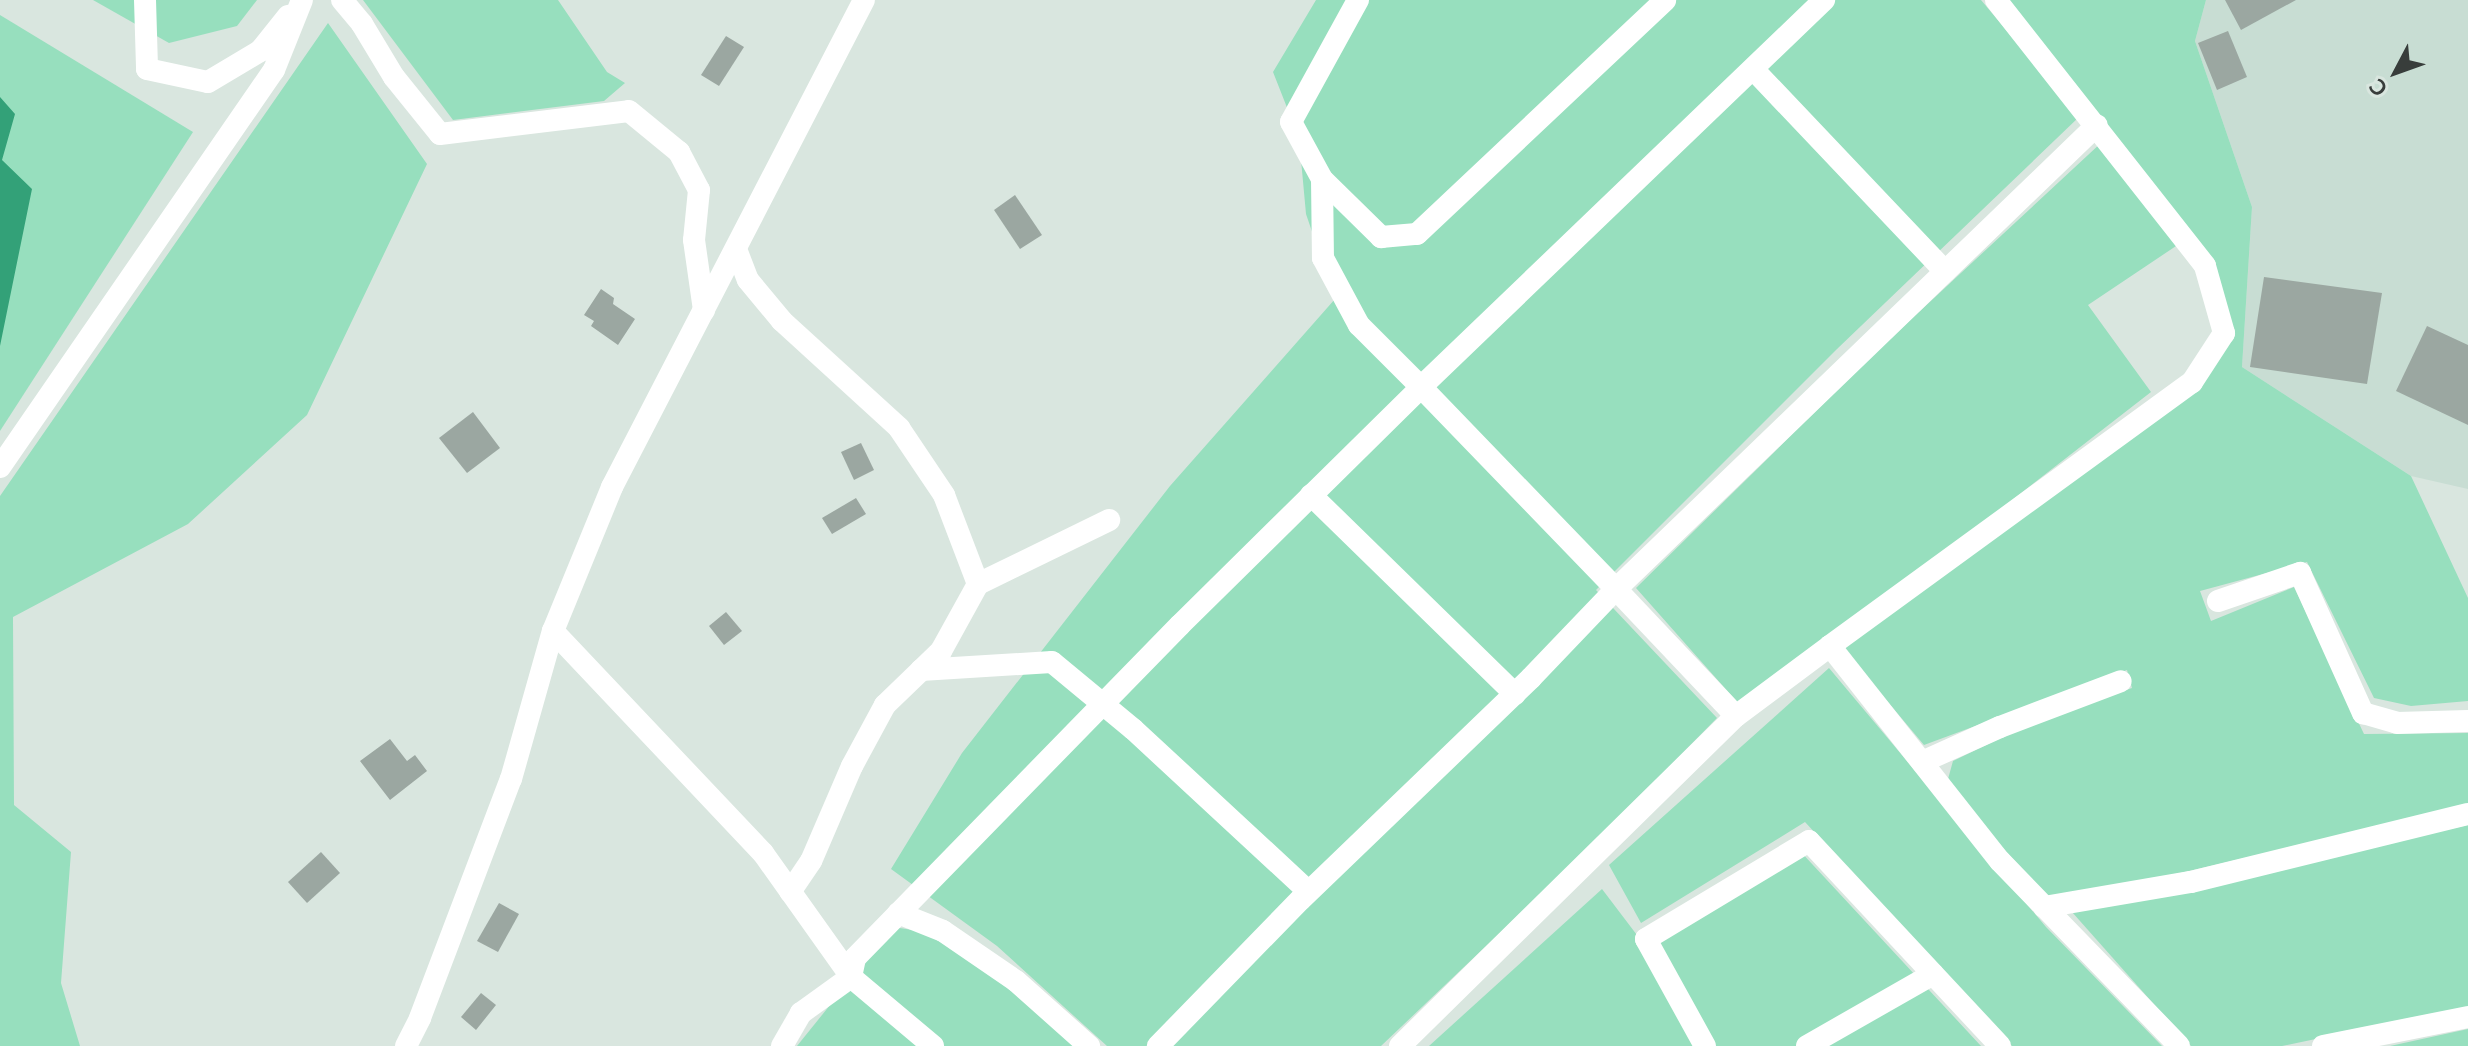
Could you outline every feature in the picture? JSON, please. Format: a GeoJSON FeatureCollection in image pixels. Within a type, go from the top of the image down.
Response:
{"type":"FeatureCollection","features":[{"type":"Feature","properties":{"kind":"street"},"geometry":{"type":"LineString","coordinates":[[145,0],[147,69],[208,82],[260,51],[302,0]]}},
{"type":"Feature","properties":{"kind":"street"},"geometry":{"type":"LineString","coordinates":[[0,467],[274,70],[302,0]]}},
{"type":"Feature","properties":{"kind":"street"},"geometry":{"type":"LineString","coordinates":[[342,0],[362,24],[394,77],[440,134],[629,111],[679,152],[699,190],[694,240],[704,310]]}},
{"type":"Feature","properties":{"kind":"street"},"geometry":{"type":"LineString","coordinates":[[406,1046],[420,1018],[511,779],[553,631],[612,487],[864,0]]}},
{"type":"Feature","properties":{"kind":"street"},"geometry":{"type":"LineString","coordinates":[[1358,0],[1291,122],[1322,179],[1381,237],[1417,234],[1665,0]]}},
{"type":"Feature","properties":{"kind":"street"},"geometry":{"type":"LineString","coordinates":[[782,1046],[801,1013],[851,977],[855,958],[1103,703],[1421,387],[1824,0]]}},
{"type":"Feature","properties":{"kind":"street"},"geometry":{"type":"LineString","coordinates":[[1400,1046],[1736,716],[2192,382],[2224,333],[2205,266],[1996,0]]}},
{"type":"Feature","properties":{"kind":"street"},"geometry":{"type":"LineString","coordinates":[[1753,69],[1945,271]]}},
{"type":"Feature","properties":{"kind":"street"},"geometry":{"type":"LineString","coordinates":[[1158,1046],[1308,891],[1515,694],[1616,589],[2097,125]]}},
{"type":"Feature","properties":{"kind":"street"},"geometry":{"type":"LineString","coordinates":[[1322,179],[1323,258],[1359,325],[1736,716]]}},
{"type":"Feature","properties":{"kind":"street"},"geometry":{"type":"LineString","coordinates":[[736,249],[748,280],[782,321],[899,428],[944,495],[978,584]]}},
{"type":"Feature","properties":{"kind":"street"},"geometry":{"type":"LineString","coordinates":[[1311,495],[1515,694]]}},
{"type":"Feature","properties":{"kind":"street"},"geometry":{"type":"LineString","coordinates":[[790,892],[811,861],[852,766],[885,705],[941,651],[978,584],[1109,520]]}},
{"type":"Feature","properties":{"kind":"street"},"geometry":{"type":"LineString","coordinates":[[2218,601],[2300,573],[2363,713],[2397,723],[2468,721]]}},
{"type":"Feature","properties":{"kind":"street"},"geometry":{"type":"LineString","coordinates":[[553,631],[763,853],[851,977],[933,1046]]}},
{"type":"Feature","properties":{"kind":"street"},"geometry":{"type":"LineString","coordinates":[[1830,646],[2000,861],[2179,1046]]}},
{"type":"Feature","properties":{"kind":"street"},"geometry":{"type":"LineString","coordinates":[[921,670],[1052,662],[1103,703],[1308,891]]}},
{"type":"Feature","properties":{"kind":"street"},"geometry":{"type":"LineString","coordinates":[[1922,762],[2000,727],[2121,681]]}},
{"type":"Feature","properties":{"kind":"street"},"geometry":{"type":"LineString","coordinates":[[2044,907],[2191,882],[2468,814]]}},
{"type":"Feature","properties":{"kind":"street"},"geometry":{"type":"LineString","coordinates":[[1705,1046],[1646,939],[1809,841],[2000,1046]]}},
{"type":"Feature","properties":{"kind":"street"},"geometry":{"type":"LineString","coordinates":[[898,913],[956,939],[1016,981],[1089,1046]]}},
{"type":"Feature","properties":{"kind":"street"},"geometry":{"type":"LineString","coordinates":[[1807,1046],[1933,974]]}},
{"type":"Feature","properties":{"kind":"street"},"geometry":{"type":"LineString","coordinates":[[2323,1046],[2468,1017]]}},
{"type":"Feature","properties":{"kind":"shaded area"},"geometry":{"type":"Polygon","coordinates":[[[93,0],[257,0],[237,26],[169,43],[93,0]]]}},
{"type":"Feature","properties":{"kind":"shaded area"},"geometry":{"type":"Polygon","coordinates":[[[363,0],[558,0],[607,72],[625,83],[604,101],[453,120],[363,0]]]}},
{"type":"Feature","properties":{"kind":"shaded area"},"geometry":{"type":"Polygon","coordinates":[[[1316,0],[1981,0],[2079,117],[1837,349],[1596,590],[1717,718],[1588,849],[1381,1046],[1107,1046],[997,946],[891,869],[962,753],[1170,486],[1335,299],[1306,214],[1299,138],[1273,72],[1316,0]]]}},
{"type":"Feature","properties":{"kind":"shaded area"},"geometry":{"type":"Polygon","coordinates":[[[2004,0],[2206,0],[2195,41],[2252,207],[2242,367],[2411,476],[2468,598],[2468,701],[2411,706],[2374,698],[2307,562],[2200,591],[2211,621],[2294,587],[2364,734],[2468,733],[2468,806],[2150,880],[2048,897],[1979,822],[1948,779],[1953,761],[2040,719],[2132,688],[2127,670],[1924,745],[1840,645],[1968,554],[2229,337],[2217,269],[2004,0]]]}},
{"type":"Feature","properties":{"kind":"shaded area"},"geometry":{"type":"Polygon","coordinates":[[[2206,0],[2468,0],[2468,489],[2411,476],[2242,367],[2252,207],[2195,41],[2206,0]]]}},
{"type":"Feature","properties":{"kind":"shaded area"},"geometry":{"type":"Polygon","coordinates":[[[0,15],[193,132],[0,431],[0,15]]]}},
{"type":"Feature","properties":{"kind":"shaded area"},"geometry":{"type":"Polygon","coordinates":[[[328,23],[427,164],[307,415],[188,524],[13,617],[14,805],[71,852],[61,983],[80,1046],[0,1046],[0,496],[328,23]]]}},
{"type":"Feature","properties":{"kind":"shaded area"},"geometry":{"type":"Polygon","coordinates":[[[0,97],[15,114],[2,160],[32,189],[0,346],[0,97]]]}},
{"type":"Feature","properties":{"kind":"shaded area"},"geometry":{"type":"Polygon","coordinates":[[[2102,142],[2182,242],[2088,305],[2151,392],[1840,634],[1738,703],[1636,588],[1877,351],[2102,142]]]}},
{"type":"Feature","properties":{"kind":"shaded area"},"geometry":{"type":"Polygon","coordinates":[[[1829,668],[2046,927],[2162,1046],[2012,1046],[1805,822],[1641,923],[1609,865],[1829,668]]]}},
{"type":"Feature","properties":{"kind":"shaded area"},"geometry":{"type":"Polygon","coordinates":[[[2468,825],[2468,1007],[2282,1046],[2191,1046],[2072,912],[2468,825]]]}},
{"type":"Feature","properties":{"kind":"shaded area"},"geometry":{"type":"Polygon","coordinates":[[[1800,851],[1981,1046],[1429,1046],[1602,889],[1643,943],[1800,851]]]}},
{"type":"Feature","properties":{"kind":"shaded area"},"geometry":{"type":"Polygon","coordinates":[[[893,927],[926,932],[984,962],[1076,1046],[797,1046],[893,927]]]}},
{"type":"Feature","properties":{"kind":"shaded area"},"geometry":{"type":"Polygon","coordinates":[[[2468,1029],[2468,1046],[2390,1046],[2468,1029]]]}},
{"type":"Feature","properties":{"kind":"building"},"geometry":{"type":"Polygon","coordinates":[[[2225,0],[2296,0],[2241,30],[2225,0]]]}},
{"type":"Feature","properties":{"kind":"building"},"geometry":{"type":"Polygon","coordinates":[[[2228,31],[2247,77],[2217,90],[2198,43],[2228,31]]]}},
{"type":"Feature","properties":{"kind":"building"},"geometry":{"type":"Polygon","coordinates":[[[726,36],[744,47],[719,86],[701,75],[726,36]]]}},
{"type":"Feature","properties":{"kind":"building"},"geometry":{"type":"Polygon","coordinates":[[[1015,195],[1042,235],[1020,249],[994,210],[1015,195]]]}},
{"type":"Feature","properties":{"kind":"building"},"geometry":{"type":"Polygon","coordinates":[[[2264,277],[2382,293],[2367,384],[2250,367],[2264,277]]]}},
{"type":"Feature","properties":{"kind":"building"},"geometry":{"type":"Polygon","coordinates":[[[601,289],[614,298],[613,304],[635,319],[618,345],[591,326],[594,321],[584,315],[601,289]]]}},
{"type":"Feature","properties":{"kind":"building"},"geometry":{"type":"Polygon","coordinates":[[[2427,326],[2468,345],[2468,425],[2396,391],[2427,326]]]}},
{"type":"Feature","properties":{"kind":"building"},"geometry":{"type":"Polygon","coordinates":[[[473,412],[500,448],[467,473],[439,438],[473,412]]]}},
{"type":"Feature","properties":{"kind":"building"},"geometry":{"type":"Polygon","coordinates":[[[861,443],[874,470],[854,480],[841,452],[861,443]]]}},
{"type":"Feature","properties":{"kind":"building"},"geometry":{"type":"Polygon","coordinates":[[[856,498],[866,514],[832,534],[822,518],[856,498]]]}},
{"type":"Feature","properties":{"kind":"building"},"geometry":{"type":"Polygon","coordinates":[[[726,612],[742,631],[724,645],[709,626],[726,612]]]}},
{"type":"Feature","properties":{"kind":"building"},"geometry":{"type":"Polygon","coordinates":[[[390,739],[407,761],[415,755],[427,771],[390,800],[360,761],[390,739]]]}},
{"type":"Feature","properties":{"kind":"building"},"geometry":{"type":"Polygon","coordinates":[[[321,852],[340,873],[307,903],[288,882],[321,852]]]}},
{"type":"Feature","properties":{"kind":"building"},"geometry":{"type":"Polygon","coordinates":[[[499,903],[519,914],[498,952],[477,941],[499,903]]]}},
{"type":"Feature","properties":{"kind":"building"},"geometry":{"type":"Polygon","coordinates":[[[481,993],[496,1005],[476,1030],[461,1017],[481,993]]]}}]}
